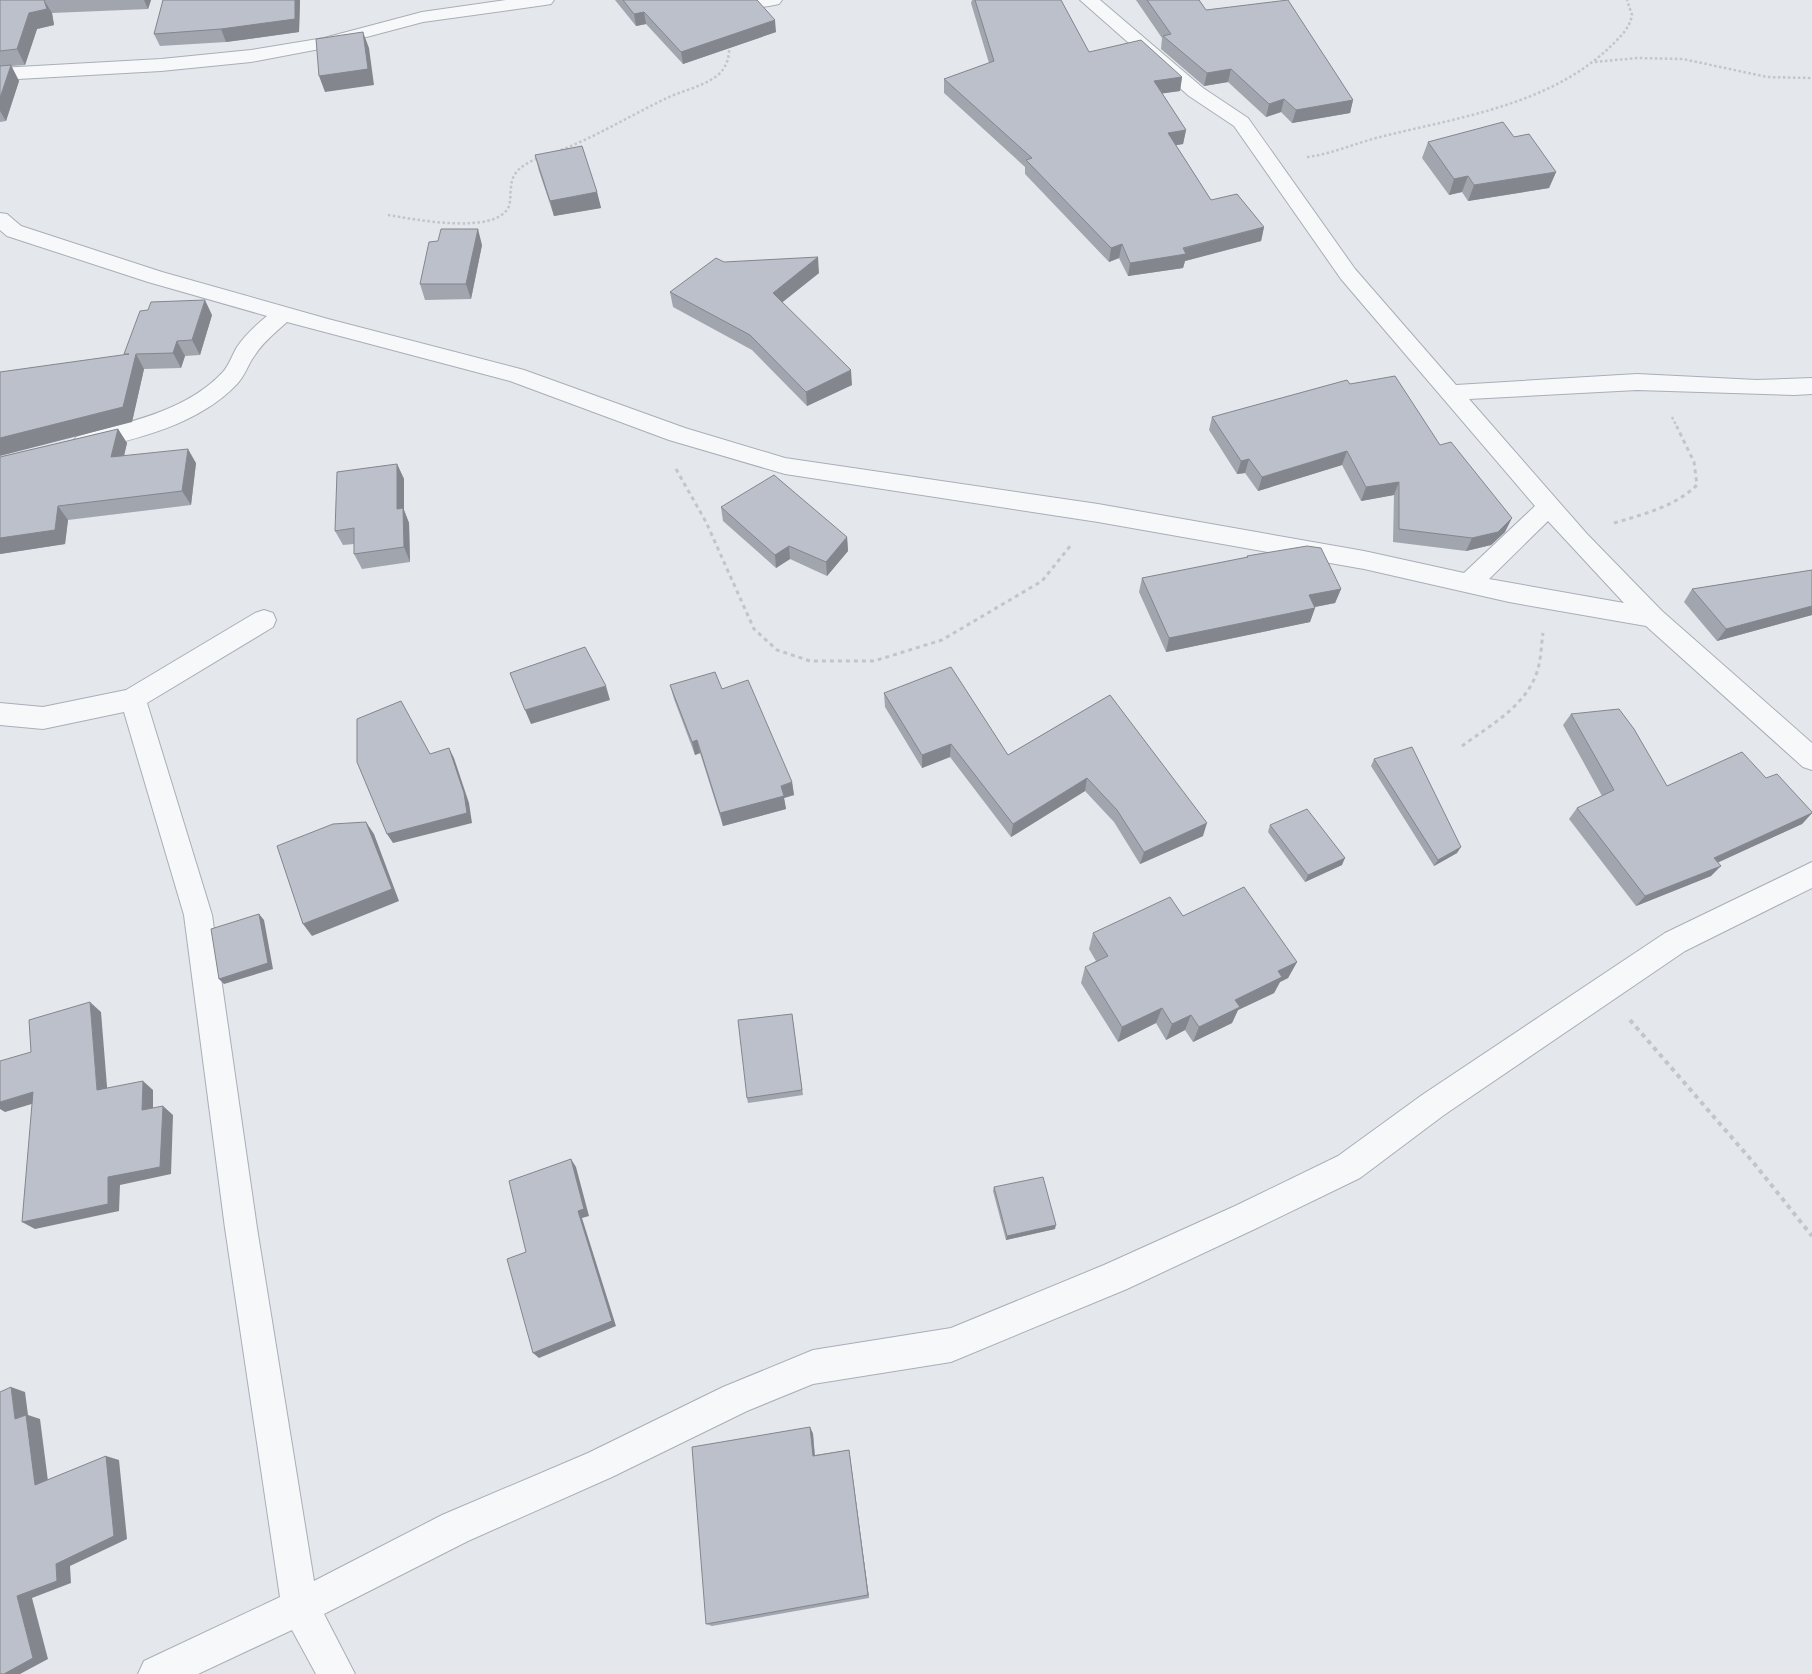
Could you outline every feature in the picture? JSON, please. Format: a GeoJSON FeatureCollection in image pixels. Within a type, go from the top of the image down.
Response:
{"type":"FeatureCollection","features":[{"type":"Feature","properties":{"kind":"street"},"geometry":{"type":"LineString","coordinates":[[0,74],[161,65],[251,56],[325,43],[422,16],[545,0]]}},
{"type":"Feature","properties":{"kind":"street"},"geometry":{"type":"LineString","coordinates":[[679,0],[740,5],[773,0]]}},
{"type":"Feature","properties":{"kind":"street"},"geometry":{"type":"LineString","coordinates":[[1089,0],[1196,92],[1241,122],[1269,159],[1348,274],[1548,507],[1653,618],[1812,759]]}},
{"type":"Feature","properties":{"kind":"street"},"geometry":{"type":"LineString","coordinates":[[0,219],[14,231],[155,277],[282,314],[516,375],[677,434],[785,466],[1098,513],[1364,560],[1561,603],[1653,618]]}},
{"type":"Feature","properties":{"kind":"street"},"geometry":{"type":"LineString","coordinates":[[67,448],[136,431],[206,399],[231,377],[245,353],[264,330],[282,314]]}},
{"type":"Feature","properties":{"kind":"street"},"geometry":{"type":"LineString","coordinates":[[1451,393],[1592,383],[1663,382],[1758,388],[1812,386]]}},
{"type":"Feature","properties":{"kind":"street"},"geometry":{"type":"LineString","coordinates":[[1468,584],[1548,507]]}},
{"type":"Feature","properties":{"kind":"street"},"geometry":{"type":"LineString","coordinates":[[0,714],[43,718],[91,710],[133,699],[264,620]]}},
{"type":"Feature","properties":{"kind":"street"},"geometry":{"type":"LineString","coordinates":[[133,699],[198,915],[238,1208],[300,1607],[336,1674]]}},
{"type":"Feature","properties":{"kind":"street"},"geometry":{"type":"LineString","coordinates":[[156,1674],[300,1607],[455,1528],[600,1465],[735,1399],[814,1368],[951,1345],[1115,1277],[1246,1218],[1349,1167],[1433,1105],[1675,942],[1812,874]]}},
{"type":"Feature","properties":{"kind":"path"},"geometry":{"type":"LineString","coordinates":[[1269,159],[1318,156],[1372,139],[1482,112],[1541,91],[1580,72],[1602,56],[1629,27],[1633,13],[1627,0]]}},
{"type":"Feature","properties":{"kind":"path"},"geometry":{"type":"LineString","coordinates":[[550,154],[610,130],[669,97],[718,75],[730,54],[729,38],[711,3]]}},
{"type":"Feature","properties":{"kind":"path"},"geometry":{"type":"LineString","coordinates":[[1593,63],[1637,58],[1683,59],[1767,77],[1812,78]]}},
{"type":"Feature","properties":{"kind":"path"},"geometry":{"type":"LineString","coordinates":[[388,215],[462,223],[492,221],[502,216],[506,210],[509,202],[510,182],[514,174],[523,166],[542,157]]}},
{"type":"Feature","properties":{"kind":"path"},"geometry":{"type":"LineString","coordinates":[[1578,540],[1586,534],[1607,525],[1657,509],[1678,500],[1690,494],[1697,485],[1694,462],[1670,413],[1663,382]]}},
{"type":"Feature","properties":{"kind":"path"},"geometry":{"type":"LineString","coordinates":[[677,434],[676,472],[706,522],[754,629],[777,650],[810,661],[874,660],[942,640],[1042,581],[1098,513]]}},
{"type":"Feature","properties":{"kind":"path"},"geometry":{"type":"LineString","coordinates":[[1462,746],[1520,702],[1530,688],[1537,674],[1544,625],[1561,603]]}},
{"type":"Feature","properties":{"kind":"path"},"geometry":{"type":"LineString","coordinates":[[1604,990],[1753,1162],[1812,1236]]}},
{"type":"Feature","properties":{"kind":"building"},"geometry":{"type":"Polygon","coordinates":[[[0,0],[44,0],[47,9],[29,13],[17,49],[0,51],[0,0]]]}},
{"type":"Feature","properties":{"kind":"building"},"geometry":{"type":"Polygon","coordinates":[[[163,0],[295,0],[295,19],[221,29],[154,34],[163,0]]]}},
{"type":"Feature","properties":{"kind":"building"},"geometry":{"type":"Polygon","coordinates":[[[623,0],[757,0],[775,20],[681,52],[644,12],[634,14],[623,0]]]}},
{"type":"Feature","properties":{"kind":"building"},"geometry":{"type":"Polygon","coordinates":[[[975,0],[1061,0],[1089,52],[1141,40],[1182,77],[1154,81],[1186,130],[1168,133],[1211,200],[1237,194],[1264,227],[1183,248],[1186,254],[1130,263],[1122,244],[1111,248],[1026,160],[1032,158],[944,79],[994,61],[975,0]]]}},
{"type":"Feature","properties":{"kind":"building"},"geometry":{"type":"Polygon","coordinates":[[[1147,0],[1199,0],[1206,10],[1288,0],[1353,100],[1296,110],[1284,99],[1269,104],[1231,69],[1207,73],[1163,36],[1171,34],[1147,0]]]}},
{"type":"Feature","properties":{"kind":"building"},"geometry":{"type":"Polygon","coordinates":[[[363,32],[368,69],[319,76],[316,39],[363,32]]]}},
{"type":"Feature","properties":{"kind":"building"},"geometry":{"type":"Polygon","coordinates":[[[11,65],[0,98],[0,66],[11,65]]]}},
{"type":"Feature","properties":{"kind":"building"},"geometry":{"type":"Polygon","coordinates":[[[1503,122],[1514,137],[1529,134],[1556,172],[1474,185],[1468,176],[1454,179],[1428,142],[1503,122]]]}},
{"type":"Feature","properties":{"kind":"building"},"geometry":{"type":"Polygon","coordinates":[[[582,146],[597,192],[550,201],[535,155],[582,146]]]}},
{"type":"Feature","properties":{"kind":"building"},"geometry":{"type":"Polygon","coordinates":[[[441,229],[478,229],[466,284],[420,284],[429,242],[438,241],[441,229]]]}},
{"type":"Feature","properties":{"kind":"building"},"geometry":{"type":"Polygon","coordinates":[[[818,257],[773,293],[851,370],[806,392],[750,335],[670,292],[716,258],[724,262],[818,257]]]}},
{"type":"Feature","properties":{"kind":"building"},"geometry":{"type":"Polygon","coordinates":[[[205,300],[192,340],[177,341],[173,353],[136,354],[123,407],[0,438],[0,372],[129,354],[124,354],[140,311],[148,310],[151,302],[205,300]]]}},
{"type":"Feature","properties":{"kind":"building"},"geometry":{"type":"Polygon","coordinates":[[[1395,376],[1440,445],[1451,442],[1512,518],[1498,532],[1472,538],[1399,529],[1399,482],[1366,487],[1347,451],[1262,477],[1249,459],[1241,461],[1212,417],[1347,380],[1350,384],[1395,376]]]}},
{"type":"Feature","properties":{"kind":"building"},"geometry":{"type":"Polygon","coordinates":[[[118,429],[111,457],[188,449],[182,491],[58,506],[55,530],[0,538],[0,457],[118,429]]]}},
{"type":"Feature","properties":{"kind":"building"},"geometry":{"type":"Polygon","coordinates":[[[397,464],[397,509],[403,508],[404,547],[354,554],[354,528],[335,531],[337,472],[397,464]]]}},
{"type":"Feature","properties":{"kind":"building"},"geometry":{"type":"Polygon","coordinates":[[[774,475],[847,537],[826,562],[789,546],[775,555],[721,507],[774,475]]]}},
{"type":"Feature","properties":{"kind":"building"},"geometry":{"type":"Polygon","coordinates":[[[1307,546],[1321,548],[1341,589],[1309,595],[1315,608],[1169,638],[1142,578],[1247,556],[1307,546]]]}},
{"type":"Feature","properties":{"kind":"building"},"geometry":{"type":"Polygon","coordinates":[[[1812,570],[1812,606],[1726,629],[1692,589],[1812,570]]]}},
{"type":"Feature","properties":{"kind":"building"},"geometry":{"type":"Polygon","coordinates":[[[585,647],[606,686],[525,710],[510,673],[585,647]]]}},
{"type":"Feature","properties":{"kind":"building"},"geometry":{"type":"Polygon","coordinates":[[[951,667],[1008,755],[1110,695],[1207,823],[1144,852],[1117,810],[1087,778],[1013,824],[951,744],[922,755],[884,693],[951,667]]]}},
{"type":"Feature","properties":{"kind":"building"},"geometry":{"type":"Polygon","coordinates":[[[715,672],[722,689],[748,680],[792,782],[781,786],[784,796],[720,813],[697,740],[692,742],[670,685],[715,672]]]}},
{"type":"Feature","properties":{"kind":"building"},"geometry":{"type":"Polygon","coordinates":[[[401,701],[430,754],[449,748],[464,793],[467,813],[387,834],[357,762],[357,719],[401,701]]]}},
{"type":"Feature","properties":{"kind":"building"},"geometry":{"type":"Polygon","coordinates":[[[1619,709],[1634,729],[1667,786],[1742,752],[1766,778],[1777,774],[1812,813],[1714,858],[1721,866],[1645,896],[1577,808],[1614,790],[1571,714],[1619,709]]]}},
{"type":"Feature","properties":{"kind":"building"},"geometry":{"type":"Polygon","coordinates":[[[1412,747],[1461,847],[1438,860],[1374,759],[1412,747]]]}},
{"type":"Feature","properties":{"kind":"building"},"geometry":{"type":"Polygon","coordinates":[[[1307,809],[1345,858],[1308,875],[1270,825],[1307,809]]]}},
{"type":"Feature","properties":{"kind":"building"},"geometry":{"type":"Polygon","coordinates":[[[366,822],[392,889],[303,924],[277,846],[333,824],[366,822]]]}},
{"type":"Feature","properties":{"kind":"building"},"geometry":{"type":"Polygon","coordinates":[[[1244,887],[1297,962],[1278,971],[1282,977],[1235,1000],[1240,1007],[1199,1027],[1191,1015],[1172,1024],[1162,1008],[1122,1027],[1085,967],[1108,956],[1093,933],[1170,897],[1183,916],[1244,887]]]}},
{"type":"Feature","properties":{"kind":"building"},"geometry":{"type":"Polygon","coordinates":[[[259,914],[268,963],[219,979],[211,929],[259,914]]]}},
{"type":"Feature","properties":{"kind":"building"},"geometry":{"type":"Polygon","coordinates":[[[90,1002],[97,1090],[143,1081],[142,1110],[163,1106],[160,1167],[108,1177],[108,1204],[22,1222],[33,1092],[0,1102],[0,1061],[31,1052],[29,1020],[90,1002]]]}},
{"type":"Feature","properties":{"kind":"building"},"geometry":{"type":"Polygon","coordinates":[[[792,1014],[802,1090],[747,1098],[738,1020],[792,1014]]]}},
{"type":"Feature","properties":{"kind":"building"},"geometry":{"type":"Polygon","coordinates":[[[571,1159],[584,1209],[578,1211],[612,1321],[533,1353],[507,1259],[526,1252],[509,1181],[571,1159]]]}},
{"type":"Feature","properties":{"kind":"building"},"geometry":{"type":"Polygon","coordinates":[[[1043,1177],[1056,1225],[1007,1236],[994,1187],[1043,1177]]]}},
{"type":"Feature","properties":{"kind":"building"},"geometry":{"type":"Polygon","coordinates":[[[11,1387],[15,1419],[26,1415],[35,1485],[106,1456],[114,1536],[56,1564],[57,1581],[17,1596],[33,1658],[4,1674],[0,1674],[0,1392],[11,1387]]]}},
{"type":"Feature","properties":{"kind":"building"},"geometry":{"type":"Polygon","coordinates":[[[810,1427],[813,1456],[849,1450],[868,1595],[706,1624],[692,1447],[810,1427]]]}}]}
